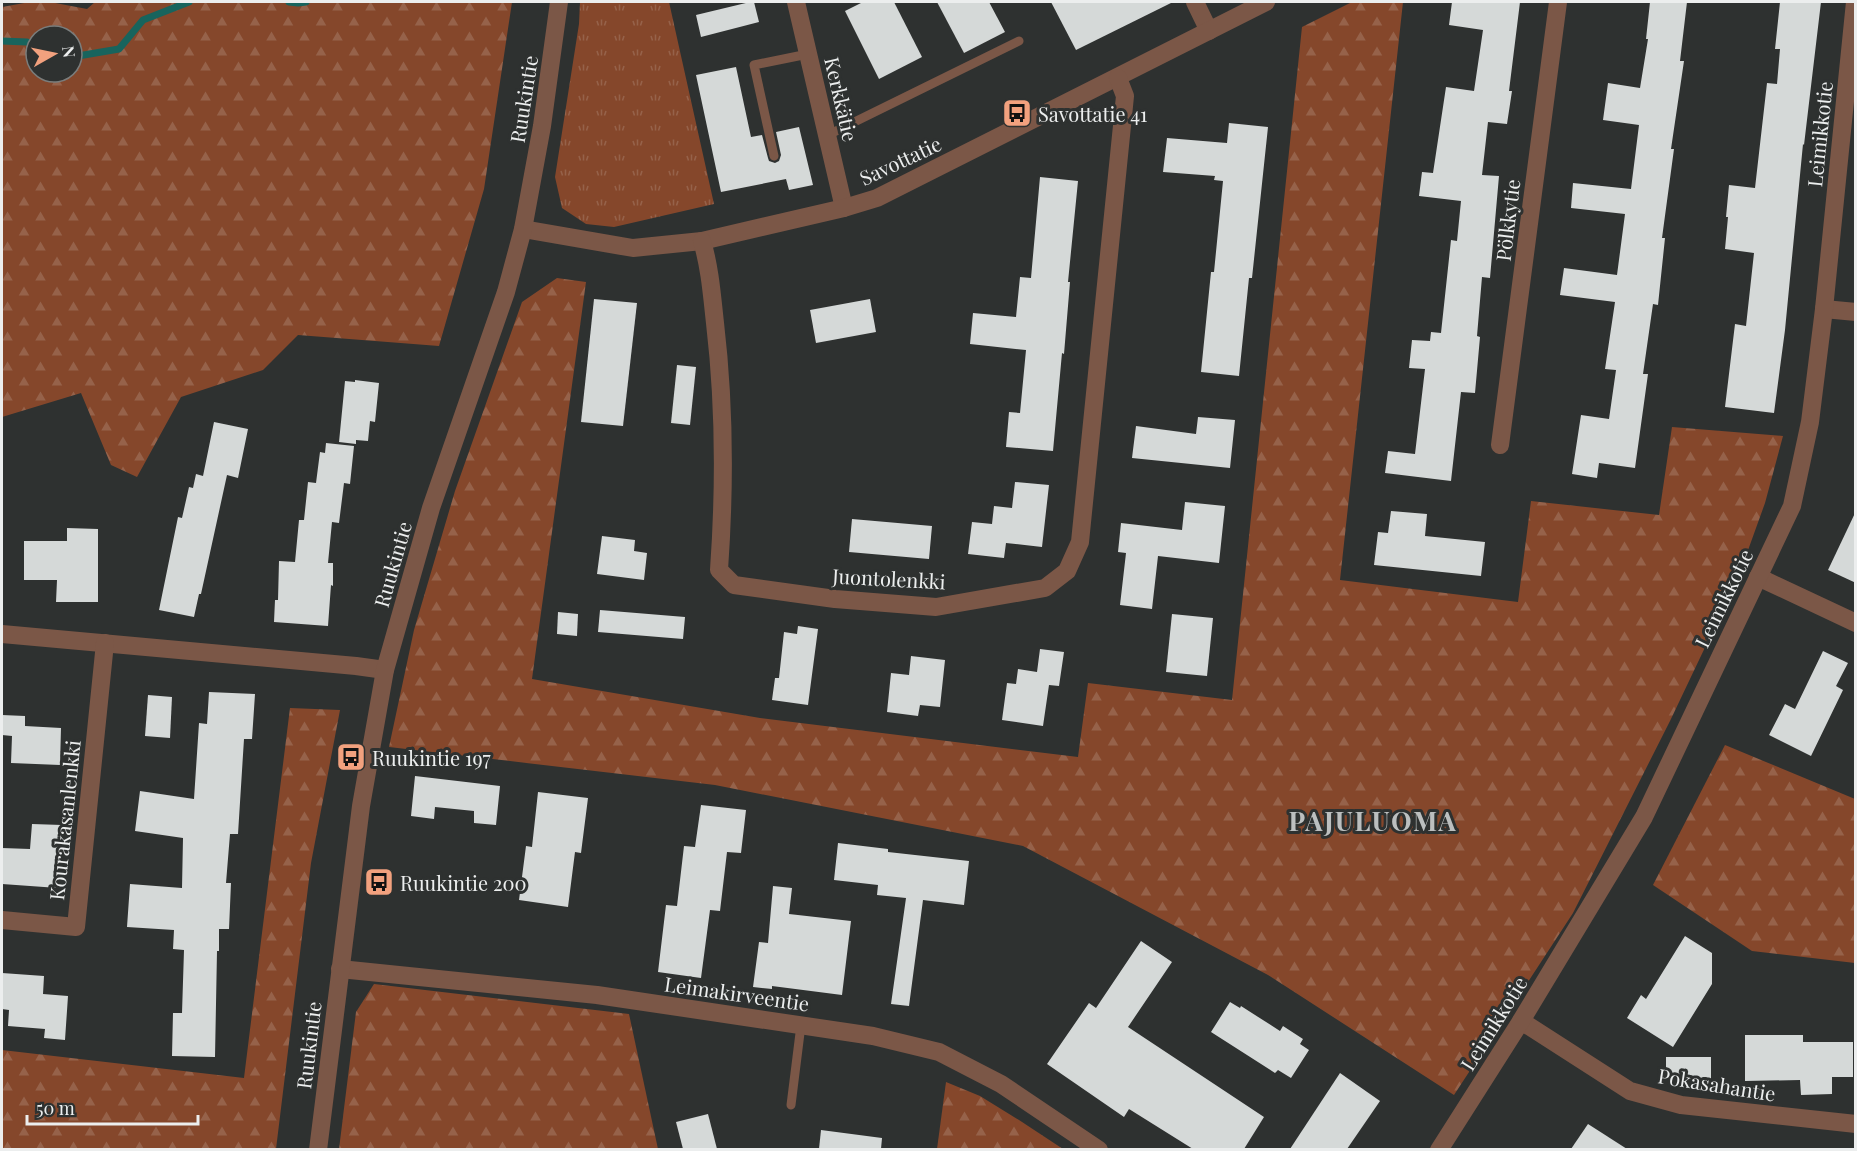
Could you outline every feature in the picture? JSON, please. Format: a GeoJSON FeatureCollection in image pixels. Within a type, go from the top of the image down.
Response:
{"type":"FeatureCollection","features":[{"type":"Feature","properties":{"kind":"street","name":"Ruukintie"},"geometry":{"type":"LineString","coordinates":[[318,1149],[361,806],[385,670],[431,508],[506,292],[523,229],[542,126],[559,2]]}},
{"type":"Feature","properties":{"kind":"street","name":"Kerkkätie"},"geometry":{"type":"LineString","coordinates":[[796,2],[844,208]]}},
{"type":"Feature","properties":{"kind":"street"},"geometry":{"type":"LineString","coordinates":[[1195,2],[1209,31]]}},
{"type":"Feature","properties":{"kind":"street","name":"Savottatie"},"geometry":{"type":"LineString","coordinates":[[523,229],[633,248],[702,241],[844,208],[877,198],[1266,2]]}},
{"type":"Feature","properties":{"kind":"street","name":"Pölkkytie"},"geometry":{"type":"LineString","coordinates":[[1500,445],[1558,2]]}},
{"type":"Feature","properties":{"kind":"street","name":"Leimikkotie"},"geometry":{"type":"LineString","coordinates":[[1439,1149],[1521,1022],[1644,817],[1792,506],[1810,422],[1824,309],[1855,2]]}},
{"type":"Feature","properties":{"kind":"street","name":"Juontolenkki"},"geometry":{"type":"LineString","coordinates":[[702,241],[707,258],[719,357],[724,434],[724,507],[718,570],[734,585],[835,599],[936,607],[1045,588],[1067,571],[1080,542],[1125,96],[1118,78]]}},
{"type":"Feature","properties":{"kind":"street"},"geometry":{"type":"LineString","coordinates":[[1824,309],[1856,312]]}},
{"type":"Feature","properties":{"kind":"street"},"geometry":{"type":"LineString","coordinates":[[1758,577],[1856,623]]}},
{"type":"Feature","properties":{"kind":"street"},"geometry":{"type":"LineString","coordinates":[[2,634],[385,670]]}},
{"type":"Feature","properties":{"kind":"street","name":"Kourakasanlenkki"},"geometry":{"type":"LineString","coordinates":[[2,920],[76,927],[105,643]]}},
{"type":"Feature","properties":{"kind":"street","name":"Leimakirveentie"},"geometry":{"type":"LineString","coordinates":[[340,969],[597,995],[873,1036],[939,1052],[1001,1084],[1099,1149]]}},
{"type":"Feature","properties":{"kind":"street","name":"Pokasahantie"},"geometry":{"type":"LineString","coordinates":[[1521,1022],[1630,1091],[1681,1105],[1856,1124]]}},
{"type":"Feature","properties":{"kind":"lane"},"geometry":{"type":"LineString","coordinates":[[828,135],[1019,41]]}},
{"type":"Feature","properties":{"kind":"lane"},"geometry":{"type":"LineString","coordinates":[[774,156],[754,65],[808,54]]}},
{"type":"Feature","properties":{"kind":"lane"},"geometry":{"type":"LineString","coordinates":[[791,1105],[801,1025]]}},
{"type":"Feature","properties":{"kind":"green space"},"geometry":{"type":"Polygon","coordinates":[[[30,2],[50,2],[87,9],[95,2],[512,2],[484,189],[439,346],[298,335],[263,370],[181,397],[137,477],[111,465],[81,393],[2,417],[2,7],[30,2]]]}},
{"type":"Feature","properties":{"kind":"green space"},"geometry":{"type":"Polygon","coordinates":[[[580,2],[669,2],[714,204],[614,227],[586,224],[562,208],[555,177],[579,24],[580,2]]]}},
{"type":"Feature","properties":{"kind":"green space"},"geometry":{"type":"Polygon","coordinates":[[[1352,2],[1403,2],[1340,580],[1518,602],[1531,501],[1659,515],[1672,427],[1783,436],[1765,503],[1738,578],[1670,721],[1573,913],[1454,1095],[1268,975],[1023,846],[715,785],[389,747],[414,630],[455,491],[522,302],[557,278],[586,282],[532,679],[760,718],[1078,757],[1088,683],[1232,700],[1302,27],[1352,2]]]}},
{"type":"Feature","properties":{"kind":"green space"},"geometry":{"type":"Polygon","coordinates":[[[290,708],[340,710],[311,863],[276,1149],[2,1149],[2,1050],[244,1078],[290,708]]]}},
{"type":"Feature","properties":{"kind":"green space"},"geometry":{"type":"Polygon","coordinates":[[[1725,745],[1855,799],[1855,963],[1752,951],[1653,885],[1725,745]]]}},
{"type":"Feature","properties":{"kind":"green space"},"geometry":{"type":"Polygon","coordinates":[[[374,984],[629,1014],[658,1149],[339,1149],[356,1012],[374,984]]]}},
{"type":"Feature","properties":{"kind":"green space"},"geometry":{"type":"Polygon","coordinates":[[[946,1082],[980,1096],[1063,1149],[937,1149],[946,1082]]]}},
{"type":"Feature","properties":{"kind":"building"},"geometry":{"type":"Polygon","coordinates":[[[754,2],[759,22],[701,37],[696,15],[754,2]]]}},
{"type":"Feature","properties":{"kind":"building"},"geometry":{"type":"Polygon","coordinates":[[[863,2],[894,2],[922,57],[879,79],[845,11],[863,2]]]}},
{"type":"Feature","properties":{"kind":"building"},"geometry":{"type":"Polygon","coordinates":[[[937,2],[989,2],[1005,32],[964,53],[937,2]]]}},
{"type":"Feature","properties":{"kind":"building"},"geometry":{"type":"Polygon","coordinates":[[[1051,2],[1173,2],[1076,50],[1051,2]]]}},
{"type":"Feature","properties":{"kind":"building"},"geometry":{"type":"Polygon","coordinates":[[[1452,2],[1520,2],[1507,124],[1488,122],[1482,175],[1499,176],[1490,278],[1482,277],[1475,393],[1461,392],[1451,481],[1385,473],[1388,451],[1415,454],[1425,369],[1409,368],[1412,340],[1430,341],[1431,332],[1441,333],[1451,240],[1457,241],[1461,201],[1419,196],[1422,172],[1433,173],[1446,87],[1474,91],[1483,30],[1449,25],[1452,2]]]}},
{"type":"Feature","properties":{"kind":"building"},"geometry":{"type":"Polygon","coordinates":[[[1650,2],[1687,2],[1680,61],[1684,61],[1671,149],[1674,149],[1662,238],[1665,238],[1658,305],[1653,304],[1643,374],[1648,374],[1635,468],[1599,463],[1597,478],[1572,474],[1581,415],[1609,419],[1616,370],[1605,369],[1615,302],[1560,295],[1564,268],[1617,275],[1625,214],[1571,208],[1573,183],[1631,189],[1639,125],[1603,120],[1608,83],[1640,88],[1648,39],[1646,39],[1650,2]]]}},
{"type":"Feature","properties":{"kind":"building"},"geometry":{"type":"Polygon","coordinates":[[[1780,2],[1821,2],[1774,413],[1725,407],[1735,324],[1746,326],[1754,253],[1725,249],[1729,185],[1755,188],[1767,83],[1777,84],[1780,49],[1775,49],[1780,2]]]}},
{"type":"Feature","properties":{"kind":"building"},"geometry":{"type":"Polygon","coordinates":[[[736,67],[751,137],[762,135],[769,161],[775,163],[779,161],[781,155],[776,132],[799,127],[813,185],[789,190],[786,179],[721,192],[696,75],[736,67]]]}},
{"type":"Feature","properties":{"kind":"building"},"geometry":{"type":"Polygon","coordinates":[[[1229,123],[1268,127],[1239,376],[1201,372],[1223,181],[1214,180],[1215,176],[1163,172],[1167,138],[1227,143],[1229,123]]]}},
{"type":"Feature","properties":{"kind":"building"},"geometry":{"type":"Polygon","coordinates":[[[1040,177],[1078,181],[1068,282],[1070,282],[1064,354],[1062,353],[1053,451],[1006,447],[1009,412],[1020,413],[1026,350],[970,344],[973,313],[1016,317],[1020,277],[1031,278],[1040,177]]]}},
{"type":"Feature","properties":{"kind":"building"},"geometry":{"type":"Polygon","coordinates":[[[594,299],[637,303],[623,426],[581,422],[594,299]]]}},
{"type":"Feature","properties":{"kind":"building"},"geometry":{"type":"Polygon","coordinates":[[[870,299],[876,332],[816,343],[810,310],[870,299]]]}},
{"type":"Feature","properties":{"kind":"building"},"geometry":{"type":"Polygon","coordinates":[[[677,365],[696,367],[690,425],[671,423],[677,365]]]}},
{"type":"Feature","properties":{"kind":"building"},"geometry":{"type":"Polygon","coordinates":[[[355,380],[379,383],[375,422],[370,421],[368,441],[356,440],[356,444],[339,442],[345,381],[355,382],[355,380]]]}},
{"type":"Feature","properties":{"kind":"building"},"geometry":{"type":"Polygon","coordinates":[[[1198,417],[1235,420],[1230,468],[1132,458],[1136,426],[1196,434],[1198,417]]]}},
{"type":"Feature","properties":{"kind":"building"},"geometry":{"type":"Polygon","coordinates":[[[214,422],[248,429],[238,478],[227,475],[194,617],[159,610],[178,517],[182,518],[189,487],[193,488],[196,474],[203,476],[214,422]]]}},
{"type":"Feature","properties":{"kind":"building"},"geometry":{"type":"Polygon","coordinates":[[[326,443],[354,446],[350,484],[344,483],[339,523],[332,522],[328,563],[333,563],[333,586],[331,585],[328,626],[274,622],[275,600],[278,600],[279,561],[295,562],[299,520],[304,520],[308,482],[316,483],[320,452],[325,453],[326,443]]]}},
{"type":"Feature","properties":{"kind":"building"},"geometry":{"type":"Polygon","coordinates":[[[1015,482],[1049,485],[1042,547],[1006,543],[1004,558],[968,554],[972,522],[992,524],[994,506],[1012,508],[1015,482]]]}},
{"type":"Feature","properties":{"kind":"building"},"geometry":{"type":"Polygon","coordinates":[[[1185,502],[1225,506],[1219,563],[1158,556],[1152,609],[1120,605],[1126,553],[1118,552],[1121,523],[1182,530],[1185,502]]]}},
{"type":"Feature","properties":{"kind":"building"},"geometry":{"type":"Polygon","coordinates":[[[1391,511],[1427,514],[1425,536],[1485,542],[1481,576],[1374,565],[1378,532],[1388,533],[1391,511]]]}},
{"type":"Feature","properties":{"kind":"building"},"geometry":{"type":"Polygon","coordinates":[[[1856,511],[1856,583],[1828,570],[1856,511]]]}},
{"type":"Feature","properties":{"kind":"building"},"geometry":{"type":"Polygon","coordinates":[[[852,519],[932,526],[929,559],[849,552],[852,519]]]}},
{"type":"Feature","properties":{"kind":"building"},"geometry":{"type":"Polygon","coordinates":[[[67,528],[98,529],[98,602],[56,602],[57,580],[24,580],[24,541],[67,541],[67,528]]]}},
{"type":"Feature","properties":{"kind":"building"},"geometry":{"type":"Polygon","coordinates":[[[602,536],[635,540],[634,551],[647,553],[644,580],[597,574],[602,536]]]}},
{"type":"Feature","properties":{"kind":"building"},"geometry":{"type":"Polygon","coordinates":[[[600,610],[685,617],[683,639],[598,632],[600,610]]]}},
{"type":"Feature","properties":{"kind":"building"},"geometry":{"type":"Polygon","coordinates":[[[558,612],[578,614],[577,636],[557,634],[558,612]]]}},
{"type":"Feature","properties":{"kind":"building"},"geometry":{"type":"Polygon","coordinates":[[[1172,614],[1213,618],[1207,676],[1166,672],[1172,614]]]}},
{"type":"Feature","properties":{"kind":"building"},"geometry":{"type":"Polygon","coordinates":[[[798,626],[818,629],[808,705],[772,700],[775,678],[779,678],[784,632],[797,634],[798,626]]]}},
{"type":"Feature","properties":{"kind":"building"},"geometry":{"type":"Polygon","coordinates":[[[1040,649],[1064,652],[1059,686],[1049,685],[1043,726],[1002,720],[1007,683],[1016,684],[1018,669],[1037,672],[1040,649]]]}},
{"type":"Feature","properties":{"kind":"building"},"geometry":{"type":"Polygon","coordinates":[[[1823,651],[1848,663],[1836,686],[1843,690],[1811,756],[1769,735],[1785,704],[1795,709],[1823,651]]]}},
{"type":"Feature","properties":{"kind":"building"},"geometry":{"type":"Polygon","coordinates":[[[911,656],[945,660],[940,707],[920,705],[918,716],[887,712],[891,673],[909,675],[911,656]]]}},
{"type":"Feature","properties":{"kind":"building"},"geometry":{"type":"Polygon","coordinates":[[[209,692],[255,694],[252,739],[244,739],[238,834],[230,834],[226,883],[231,883],[229,929],[219,929],[215,1057],[172,1056],[173,1013],[182,1013],[184,950],[173,949],[174,930],[127,927],[130,884],[182,888],[183,838],[135,831],[140,791],[194,799],[199,723],[207,724],[209,692]]]}},
{"type":"Feature","properties":{"kind":"building"},"geometry":{"type":"Polygon","coordinates":[[[148,695],[172,697],[170,738],[145,736],[148,695]]]}},
{"type":"Feature","properties":{"kind":"building"},"geometry":{"type":"Polygon","coordinates":[[[2,715],[25,716],[25,726],[61,728],[60,765],[11,763],[12,736],[2,735],[2,715]]]}},
{"type":"Feature","properties":{"kind":"building"},"geometry":{"type":"Polygon","coordinates":[[[415,776],[500,786],[496,825],[474,823],[474,811],[435,807],[434,819],[411,816],[415,776]]]}},
{"type":"Feature","properties":{"kind":"building"},"geometry":{"type":"Polygon","coordinates":[[[538,792],[588,798],[581,853],[575,852],[568,907],[519,900],[526,846],[532,847],[538,792]]]}},
{"type":"Feature","properties":{"kind":"building"},"geometry":{"type":"Polygon","coordinates":[[[701,805],[746,810],[741,853],[727,852],[720,911],[710,910],[701,978],[658,972],[666,905],[677,906],[684,846],[695,847],[701,805]]]}},
{"type":"Feature","properties":{"kind":"building"},"geometry":{"type":"Polygon","coordinates":[[[32,824],[62,825],[58,888],[2,884],[2,848],[30,849],[32,824]]]}},
{"type":"Feature","properties":{"kind":"building"},"geometry":{"type":"Polygon","coordinates":[[[838,843],[888,849],[888,852],[969,861],[964,905],[923,900],[909,1006],[891,1004],[906,898],[877,895],[878,885],[834,880],[838,843]]]}},
{"type":"Feature","properties":{"kind":"building"},"geometry":{"type":"Polygon","coordinates":[[[773,886],[792,888],[789,914],[851,921],[842,995],[772,986],[772,989],[753,987],[759,942],[768,943],[773,886]]]}},
{"type":"Feature","properties":{"kind":"building"},"geometry":{"type":"Polygon","coordinates":[[[1685,936],[1712,953],[1712,984],[1673,1047],[1627,1018],[1641,995],[1646,999],[1685,936]]]}},
{"type":"Feature","properties":{"kind":"building"},"geometry":{"type":"Polygon","coordinates":[[[1141,941],[1172,962],[1128,1027],[1264,1117],[1244,1149],[1193,1149],[1129,1109],[1124,1117],[1047,1064],[1089,1003],[1096,1008],[1141,941]]]}},
{"type":"Feature","properties":{"kind":"building"},"geometry":{"type":"Polygon","coordinates":[[[2,973],[44,976],[43,994],[68,996],[65,1040],[44,1038],[45,1029],[8,1026],[9,1010],[2,1009],[2,973]]]}},
{"type":"Feature","properties":{"kind":"building"},"geometry":{"type":"Polygon","coordinates":[[[1230,1002],[1240,1008],[1241,1006],[1280,1031],[1283,1026],[1303,1039],[1300,1044],[1309,1050],[1291,1078],[1278,1070],[1275,1073],[1211,1032],[1230,1002]]]}},
{"type":"Feature","properties":{"kind":"building"},"geometry":{"type":"Polygon","coordinates":[[[1745,1035],[1803,1035],[1803,1042],[1853,1042],[1853,1077],[1832,1077],[1832,1094],[1801,1095],[1800,1080],[1745,1081],[1745,1035]]]}},
{"type":"Feature","properties":{"kind":"building"},"geometry":{"type":"Polygon","coordinates":[[[1666,1057],[1711,1057],[1711,1080],[1666,1079],[1666,1057]]]}},
{"type":"Feature","properties":{"kind":"building"},"geometry":{"type":"Polygon","coordinates":[[[1340,1073],[1380,1101],[1347,1149],[1290,1149],[1340,1073]]]}},
{"type":"Feature","properties":{"kind":"building"},"geometry":{"type":"Polygon","coordinates":[[[708,1114],[717,1149],[683,1149],[676,1122],[708,1114]]]}},
{"type":"Feature","properties":{"kind":"building"},"geometry":{"type":"Polygon","coordinates":[[[1588,1124],[1627,1149],[1571,1149],[1588,1124]]]}},
{"type":"Feature","properties":{"kind":"building"},"geometry":{"type":"Polygon","coordinates":[[[821,1130],[882,1138],[881,1149],[819,1149],[821,1130]]]}},
{"type":"Feature","properties":{"kind":"waterway","name":"PAJULUOMA"},"geometry":{"type":"LineString","coordinates":[[84,55],[119,49],[143,20],[189,2]]}},
{"type":"Feature","properties":{"kind":"waterway","name":"PAJULUOMA"},"geometry":{"type":"LineString","coordinates":[[289,2],[306,2]]}},
{"type":"Feature","properties":{"kind":"waterway","name":"PAJULUOMA"},"geometry":{"type":"LineString","coordinates":[[2,41],[24,42]]}},
{"type":"Feature","properties":{"kind":"place","name":"Savottatie 41"},"geometry":{"type":"Point","coordinates":[1017,113]}},
{"type":"Feature","properties":{"kind":"place","name":"Ruukintie 197"},"geometry":{"type":"Point","coordinates":[351,757]}},
{"type":"Feature","properties":{"kind":"place","name":"Ruukintie 200"},"geometry":{"type":"Point","coordinates":[379,882]}},
{"type":"Feature","properties":{"kind":"district","name":"PAJULUOMA"},"geometry":{"type":"Point","coordinates":[1373,820]}}]}
